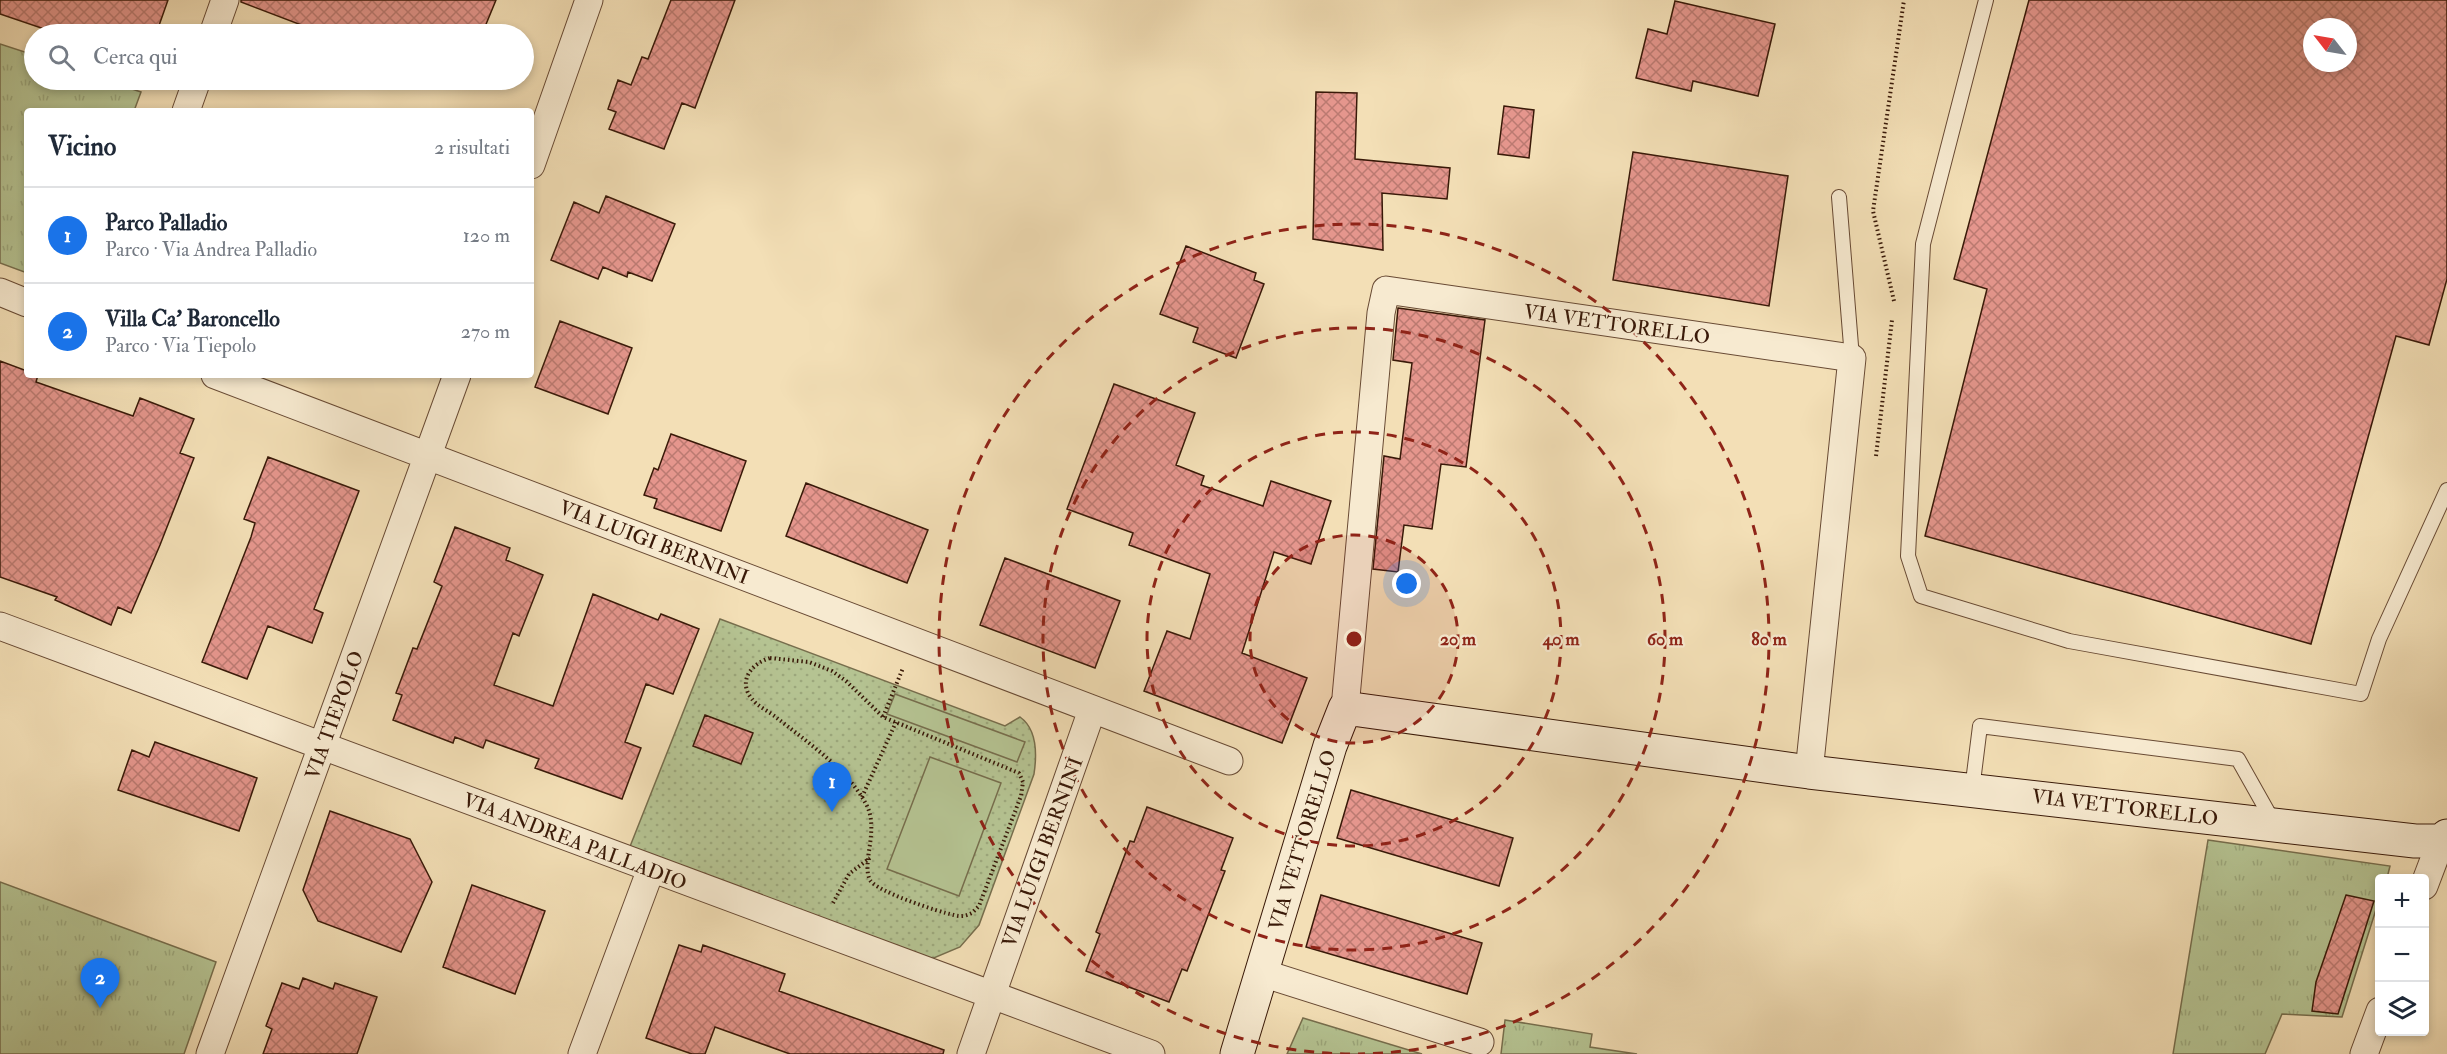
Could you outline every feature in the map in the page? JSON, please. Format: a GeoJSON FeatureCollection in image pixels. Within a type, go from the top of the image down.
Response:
{"type":"FeatureCollection","features":[{"type":"Feature","properties":{"kind":"street"},"geometry":{"type":"LineString","coordinates":[[217,24],[225,0]]}},
{"type":"Feature","properties":{"kind":"street"},"geometry":{"type":"LineString","coordinates":[[534,156],[589,0]]}},
{"type":"Feature","properties":{"kind":"street"},"geometry":{"type":"LineString","coordinates":[[187,108],[193,90]]}},
{"type":"Feature","properties":{"kind":"street","name":"VIA VETTORELLO"},"geometry":{"type":"LineString","coordinates":[[1237,1054],[1330,746],[1345,708],[1381,312],[1386,290],[1852,358]]}},
{"type":"Feature","properties":{"kind":"street"},"geometry":{"type":"LineString","coordinates":[[0,292],[24,302]]}},
{"type":"Feature","properties":{"kind":"street"},"geometry":{"type":"LineString","coordinates":[[1809,772],[1852,358]]}},
{"type":"Feature","properties":{"kind":"street","name":"VIA LUIGI BERNINI"},"geometry":{"type":"LineString","coordinates":[[223,378],[1229,761]]}},
{"type":"Feature","properties":{"kind":"street","name":"VIA TIEPOLO"},"geometry":{"type":"LineString","coordinates":[[210,1054],[456,378]]}},
{"type":"Feature","properties":{"kind":"street","name":"VIA ANDREA PALLADIO"},"geometry":{"type":"LineString","coordinates":[[0,626],[1151,1054]]}},
{"type":"Feature","properties":{"kind":"street","name":"VIA VETTORELLO"},"geometry":{"type":"LineString","coordinates":[[1345,708],[1809,772],[2415,841],[2444,838]]}},
{"type":"Feature","properties":{"kind":"street","name":"VIA LUIGI BERNINI"},"geometry":{"type":"LineString","coordinates":[[971,1054],[1092,710]]}},
{"type":"Feature","properties":{"kind":"street"},"geometry":{"type":"LineString","coordinates":[[2429,874],[2444,838]]}},
{"type":"Feature","properties":{"kind":"street"},"geometry":{"type":"LineString","coordinates":[[582,1054],[651,869]]}},
{"type":"Feature","properties":{"kind":"street"},"geometry":{"type":"LineString","coordinates":[[1262,972],[1480,1042]]}},
{"type":"Feature","properties":{"kind":"street"},"geometry":{"type":"LineString","coordinates":[[2364,1054],[2375,1022]]}},
{"type":"Feature","properties":{"kind":"lane"},"geometry":{"type":"LineString","coordinates":[[1986,0],[1923,244],[1908,556],[1921,596],[2069,641],[2361,694],[2379,639],[2447,490]]}},
{"type":"Feature","properties":{"kind":"lane"},"geometry":{"type":"LineString","coordinates":[[1839,197],[1852,358]]}},
{"type":"Feature","properties":{"kind":"lane"},"geometry":{"type":"LineString","coordinates":[[1972,789],[1980,726],[2238,759],[2274,825]]}},
{"type":"Feature","properties":{"kind":"path"},"geometry":{"type":"LineString","coordinates":[[883,717],[914,642]]}},
{"type":"Feature","properties":{"kind":"path"},"geometry":{"type":"LineString","coordinates":[[770,658],[809,662],[832,671],[846,681],[883,717],[896,722],[1009,767],[1019,773],[1023,782],[1021,796],[979,906],[972,913],[954,915],[877,886],[870,880],[868,870],[872,815],[862,797],[819,752],[752,699],[746,685],[748,672],[759,661],[770,658]]}},
{"type":"Feature","properties":{"kind":"path"},"geometry":{"type":"LineString","coordinates":[[862,797],[896,722]]}},
{"type":"Feature","properties":{"kind":"path"},"geometry":{"type":"LineString","coordinates":[[822,932],[837,891],[849,873],[870,858]]}},
{"type":"Feature","properties":{"kind":"green space"},"geometry":{"type":"Polygon","coordinates":[[[0,44],[24,52],[24,90],[135,90],[141,92],[135,108],[24,108],[24,272],[0,263],[0,44]]]}},
{"type":"Feature","properties":{"kind":"green space"},"geometry":{"type":"Polygon","coordinates":[[[720,619],[1005,726],[1020,717],[1026,722],[1033,735],[1034,774],[979,925],[960,947],[929,960],[629,849],[720,619]]]}},
{"type":"Feature","properties":{"kind":"green space"},"geometry":{"type":"Polygon","coordinates":[[[895,694],[1025,742],[1017,762],[887,714],[895,694]]]}},
{"type":"Feature","properties":{"kind":"green space"},"geometry":{"type":"Polygon","coordinates":[[[930,757],[1001,783],[959,896],[887,869],[930,757]]]}},
{"type":"Feature","properties":{"kind":"green space"},"geometry":{"type":"Polygon","coordinates":[[[2208,840],[2390,866],[2388,874],[2375,874],[2375,913],[2342,1017],[2282,1014],[2265,1054],[2173,1054],[2208,840]]]}},
{"type":"Feature","properties":{"kind":"green space"},"geometry":{"type":"Polygon","coordinates":[[[0,882],[216,962],[184,1054],[0,1054],[0,882]]]}},
{"type":"Feature","properties":{"kind":"green space"},"geometry":{"type":"Polygon","coordinates":[[[1303,1018],[1422,1054],[1287,1054],[1303,1018]]]}},
{"type":"Feature","properties":{"kind":"green space"},"geometry":{"type":"Polygon","coordinates":[[[1505,1020],[1592,1034],[1590,1047],[1637,1054],[1501,1054],[1505,1020]]]}},
{"type":"Feature","properties":{"kind":"building"},"geometry":{"type":"Polygon","coordinates":[[[0,0],[168,0],[160,24],[30,24],[0,14],[0,0]]]}},
{"type":"Feature","properties":{"kind":"building"},"geometry":{"type":"Polygon","coordinates":[[[241,0],[496,0],[486,24],[299,24],[241,2],[241,0]]]}},
{"type":"Feature","properties":{"kind":"building"},"geometry":{"type":"Polygon","coordinates":[[[671,0],[735,0],[695,108],[682,103],[664,149],[609,129],[616,112],[608,109],[618,80],[631,85],[642,57],[648,59],[671,0]]]}},
{"type":"Feature","properties":{"kind":"building"},"geometry":{"type":"Polygon","coordinates":[[[2029,0],[2447,0],[2447,279],[2429,345],[2396,336],[2311,644],[1925,536],[1987,289],[1954,279],[2029,0]]]}},
{"type":"Feature","properties":{"kind":"building"},"geometry":{"type":"Polygon","coordinates":[[[1675,1],[1775,24],[1758,96],[1693,81],[1691,91],[1636,78],[1648,29],[1667,34],[1675,1]]]}},
{"type":"Feature","properties":{"kind":"building"},"geometry":{"type":"Polygon","coordinates":[[[1316,92],[1357,93],[1355,159],[1450,168],[1447,199],[1382,193],[1383,250],[1313,239],[1316,92]]]}},
{"type":"Feature","properties":{"kind":"building"},"geometry":{"type":"Polygon","coordinates":[[[1504,106],[1534,110],[1529,158],[1498,154],[1504,106]]]}},
{"type":"Feature","properties":{"kind":"building"},"geometry":{"type":"Polygon","coordinates":[[[1633,152],[1788,176],[1769,306],[1613,280],[1633,152]]]}},
{"type":"Feature","properties":{"kind":"building"},"geometry":{"type":"Polygon","coordinates":[[[606,196],[675,224],[652,281],[628,272],[627,277],[603,267],[598,279],[551,260],[574,202],[599,213],[606,196]]]}},
{"type":"Feature","properties":{"kind":"building"},"geometry":{"type":"Polygon","coordinates":[[[1186,246],[1256,273],[1254,280],[1264,284],[1236,358],[1193,342],[1198,328],[1160,314],[1186,246]]]}},
{"type":"Feature","properties":{"kind":"building"},"geometry":{"type":"Polygon","coordinates":[[[1398,308],[1485,320],[1466,467],[1441,464],[1432,529],[1404,525],[1398,572],[1373,569],[1384,456],[1400,459],[1412,363],[1393,360],[1398,308]]]}},
{"type":"Feature","properties":{"kind":"building"},"geometry":{"type":"Polygon","coordinates":[[[560,321],[632,348],[608,414],[535,387],[560,321]]]}},
{"type":"Feature","properties":{"kind":"building"},"geometry":{"type":"Polygon","coordinates":[[[0,361],[24,370],[24,378],[37,378],[36,382],[133,416],[140,398],[194,419],[180,453],[194,458],[131,613],[118,607],[111,625],[55,600],[57,597],[0,577],[0,361]]]}},
{"type":"Feature","properties":{"kind":"building"},"geometry":{"type":"Polygon","coordinates":[[[1114,384],[1195,413],[1176,465],[1204,476],[1201,485],[1263,506],[1271,481],[1331,501],[1311,564],[1274,552],[1242,653],[1307,678],[1282,743],[1144,691],[1167,631],[1190,639],[1210,574],[1129,545],[1133,533],[1067,509],[1114,384]]]}},
{"type":"Feature","properties":{"kind":"building"},"geometry":{"type":"Polygon","coordinates":[[[671,434],[746,461],[721,531],[654,508],[657,499],[644,495],[654,468],[658,470],[671,434]]]}},
{"type":"Feature","properties":{"kind":"building"},"geometry":{"type":"Polygon","coordinates":[[[268,457],[359,491],[314,609],[323,613],[312,643],[268,626],[247,679],[202,662],[251,537],[255,523],[244,519],[268,457]]]}},
{"type":"Feature","properties":{"kind":"building"},"geometry":{"type":"Polygon","coordinates":[[[806,483],[928,530],[907,583],[786,536],[806,483]]]}},
{"type":"Feature","properties":{"kind":"building"},"geometry":{"type":"Polygon","coordinates":[[[455,527],[510,548],[506,560],[543,575],[519,636],[513,633],[494,685],[553,706],[593,594],[658,620],[661,614],[699,629],[673,694],[646,684],[625,742],[641,748],[622,799],[535,768],[539,759],[486,740],[483,748],[455,737],[453,743],[393,720],[402,695],[396,693],[413,648],[417,649],[442,586],[434,582],[455,527]]]}},
{"type":"Feature","properties":{"kind":"building"},"geometry":{"type":"Polygon","coordinates":[[[1005,558],[1120,601],[1095,668],[980,625],[1005,558]]]}},
{"type":"Feature","properties":{"kind":"building"},"geometry":{"type":"Polygon","coordinates":[[[705,715],[753,733],[741,764],[693,746],[705,715]]]}},
{"type":"Feature","properties":{"kind":"building"},"geometry":{"type":"Polygon","coordinates":[[[155,742],[257,778],[239,831],[118,790],[132,750],[149,757],[155,742]]]}},
{"type":"Feature","properties":{"kind":"building"},"geometry":{"type":"Polygon","coordinates":[[[1351,790],[1513,838],[1499,886],[1337,838],[1351,790]]]}},
{"type":"Feature","properties":{"kind":"building"},"geometry":{"type":"Polygon","coordinates":[[[1147,807],[1233,838],[1221,870],[1225,871],[1187,971],[1182,969],[1169,1002],[1086,971],[1100,934],[1096,932],[1130,841],[1134,842],[1147,807]]]}},
{"type":"Feature","properties":{"kind":"building"},"geometry":{"type":"Polygon","coordinates":[[[330,811],[410,839],[432,882],[401,952],[318,921],[303,890],[330,811]]]}},
{"type":"Feature","properties":{"kind":"building"},"geometry":{"type":"Polygon","coordinates":[[[472,885],[545,911],[515,994],[443,967],[472,885]]]}},
{"type":"Feature","properties":{"kind":"building"},"geometry":{"type":"Polygon","coordinates":[[[1321,895],[1482,943],[1467,994],[1306,947],[1321,895]]]}},
{"type":"Feature","properties":{"kind":"building"},"geometry":{"type":"Polygon","coordinates":[[[2346,895],[2374,901],[2338,1014],[2312,1011],[2316,982],[2346,895]]]}},
{"type":"Feature","properties":{"kind":"building"},"geometry":{"type":"Polygon","coordinates":[[[679,945],[701,952],[703,945],[785,974],[779,991],[944,1050],[943,1054],[790,1054],[715,1027],[705,1054],[692,1054],[646,1038],[679,945]]]}},
{"type":"Feature","properties":{"kind":"building"},"geometry":{"type":"Polygon","coordinates":[[[303,978],[333,989],[335,983],[377,997],[357,1054],[263,1054],[272,1029],[266,1026],[282,983],[299,989],[303,978]]]}},
{"type":"Feature","properties":{"kind":"place","name":"Parco Palladio"},"geometry":{"type":"Point","coordinates":[832,812]}},
{"type":"Feature","properties":{"kind":"place","name":"Villa Ca' Baroncello"},"geometry":{"type":"Point","coordinates":[100,1008]}}]}
